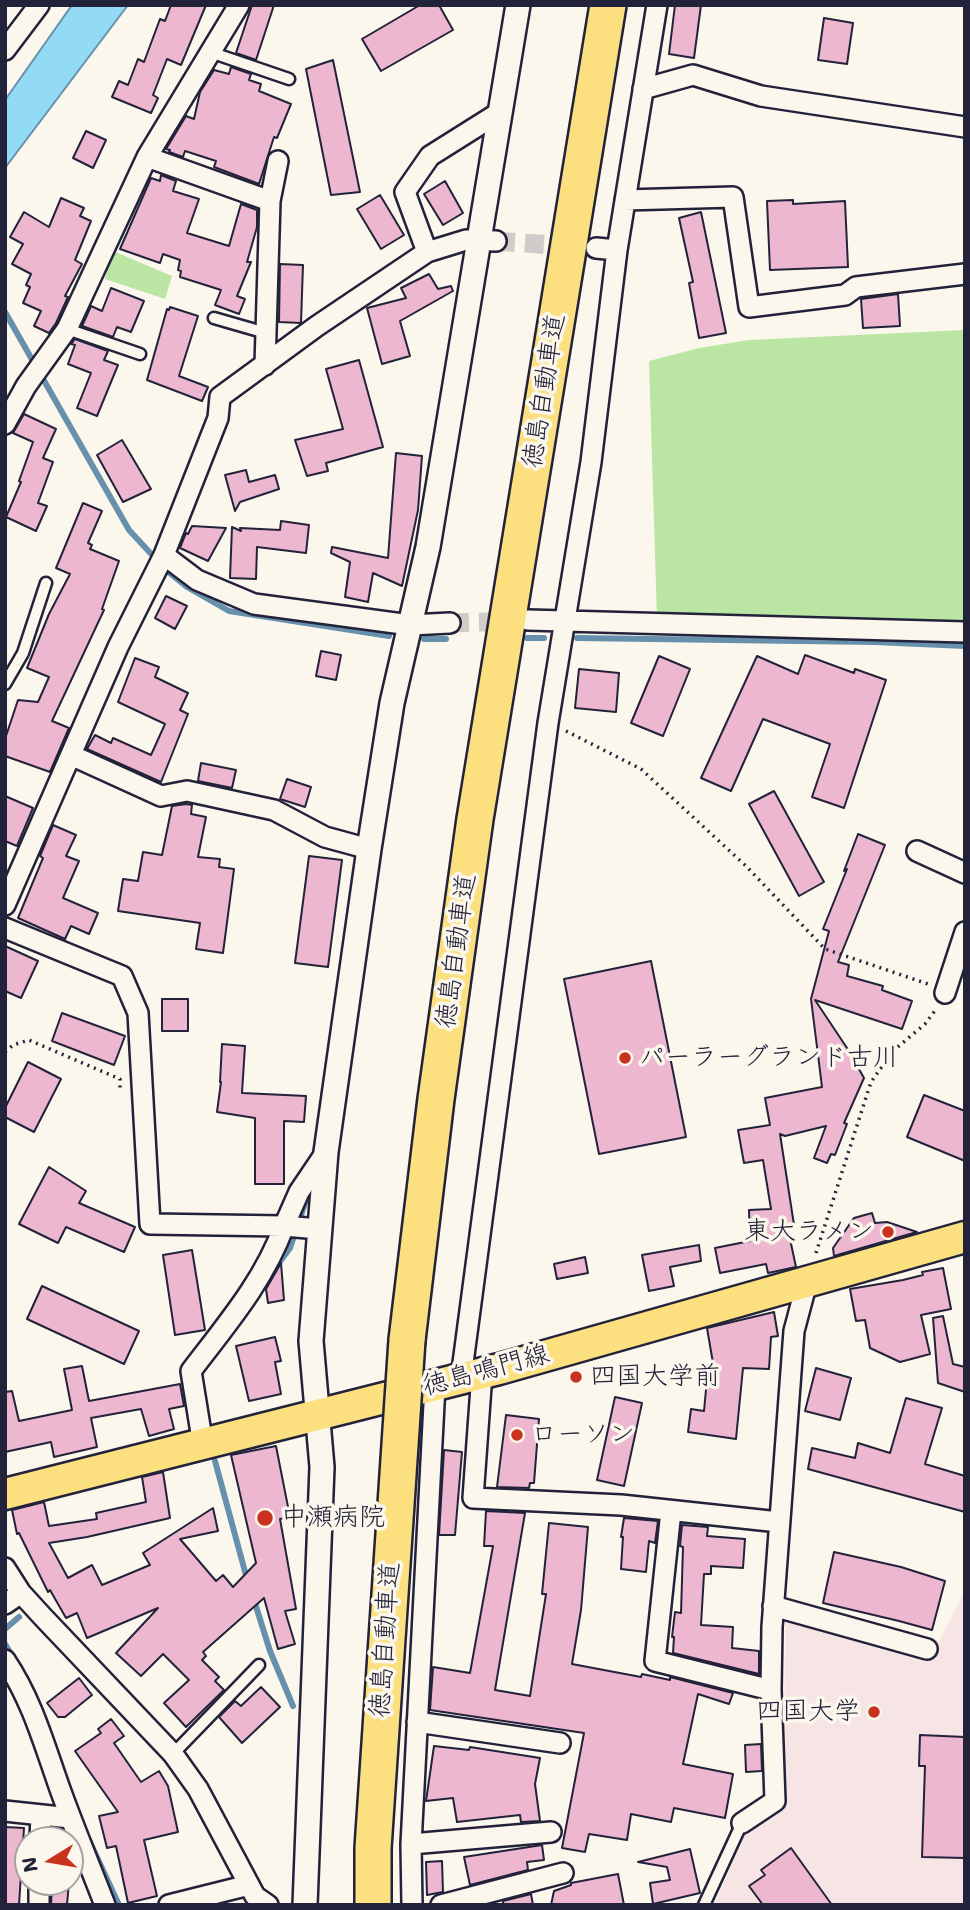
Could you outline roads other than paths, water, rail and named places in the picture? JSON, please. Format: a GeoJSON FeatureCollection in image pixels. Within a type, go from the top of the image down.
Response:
{"type":"FeatureCollection","features":[{"type":"Feature","properties":{"kind":"highway","name":"徳島自動車道"},"geometry":{"type":"LineString","coordinates":[[373,1905],[373,1848],[407,1340],[436,1099],[475,819],[608,5]]}},
{"type":"Feature","properties":{"kind":"main road","name":"徳島鳴門線"},"geometry":{"type":"LineString","coordinates":[[5,1494],[459,1379],[965,1237]]}},
{"type":"Feature","properties":{"kind":"street"},"geometry":{"type":"LineString","coordinates":[[9,41],[38,5]]}},
{"type":"Feature","properties":{"kind":"street"},"geometry":{"type":"LineString","coordinates":[[5,424],[38,368],[66,329],[147,157],[239,5]]}},
{"type":"Feature","properties":{"kind":"street"},"geometry":{"type":"LineString","coordinates":[[203,1445],[191,1371],[237,1312],[273,1255],[299,1228],[326,1152],[392,703],[428,547],[488,241],[500,112],[518,5]]}},
{"type":"Feature","properties":{"kind":"street"},"geometry":{"type":"LineString","coordinates":[[412,1905],[411,1844],[417,1722],[459,1379],[548,723],[591,463],[617,250],[657,5]]}},
{"type":"Feature","properties":{"kind":"street"},"geometry":{"type":"LineString","coordinates":[[643,89],[693,75],[761,96],[965,127]]}},
{"type":"Feature","properties":{"kind":"street"},"geometry":{"type":"LineString","coordinates":[[427,252],[405,192],[430,156],[500,112]]}},
{"type":"Feature","properties":{"kind":"street"},"geometry":{"type":"LineString","coordinates":[[147,157],[270,201]]}},
{"type":"Feature","properties":{"kind":"street"},"geometry":{"type":"LineString","coordinates":[[265,365],[270,201],[278,160]]}},
{"type":"Feature","properties":{"kind":"street"},"geometry":{"type":"LineString","coordinates":[[625,200],[733,197],[749,307],[845,295],[856,288],[965,274]]}},
{"type":"Feature","properties":{"kind":"street"},"geometry":{"type":"LineString","coordinates":[[5,905],[118,647],[161,561],[218,418],[220,397],[427,252],[466,240],[488,241]]}},
{"type":"Feature","properties":{"kind":"street"},"geometry":{"type":"LineString","coordinates":[[596,248],[617,250]]}},
{"type":"Feature","properties":{"kind":"street"},"geometry":{"type":"LineString","coordinates":[[161,561],[197,580],[254,604],[410,625],[450,623]]}},
{"type":"Feature","properties":{"kind":"street"},"geometry":{"type":"LineString","coordinates":[[528,620],[965,632]]}},
{"type":"Feature","properties":{"kind":"street"},"geometry":{"type":"LineString","coordinates":[[71,755],[161,796],[187,791],[274,810],[324,836],[369,849]]}},
{"type":"Feature","properties":{"kind":"street"},"geometry":{"type":"LineString","coordinates":[[917,851],[965,873]]}},
{"type":"Feature","properties":{"kind":"street"},"geometry":{"type":"LineString","coordinates":[[5,928],[122,976],[138,1013],[150,1224],[299,1228]]}},
{"type":"Feature","properties":{"kind":"street"},"geometry":{"type":"LineString","coordinates":[[944,993],[965,932]]}},
{"type":"Feature","properties":{"kind":"street"},"geometry":{"type":"LineString","coordinates":[[305,1905],[322,1467],[299,1228],[299,1192],[326,1152]]}},
{"type":"Feature","properties":{"kind":"street"},"geometry":{"type":"LineString","coordinates":[[742,1823],[775,1801],[771,1690],[773,1606],[794,1331],[807,1282]]}},
{"type":"Feature","properties":{"kind":"street"},"geometry":{"type":"LineString","coordinates":[[459,1379],[473,1498],[621,1505],[779,1522]]}},
{"type":"Feature","properties":{"kind":"street"},"geometry":{"type":"LineString","coordinates":[[671,1511],[655,1661],[771,1690]]}},
{"type":"Feature","properties":{"kind":"street"},"geometry":{"type":"LineString","coordinates":[[5,1568],[22,1593],[173,1754],[198,1789],[255,1896],[268,1905]]}},
{"type":"Feature","properties":{"kind":"street"},"geometry":{"type":"LineString","coordinates":[[5,1604],[22,1593]]}},
{"type":"Feature","properties":{"kind":"street"},"geometry":{"type":"LineString","coordinates":[[773,1606],[927,1649]]}},
{"type":"Feature","properties":{"kind":"street"},"geometry":{"type":"LineString","coordinates":[[5,1660],[38,1721],[70,1818],[105,1905]]}},
{"type":"Feature","properties":{"kind":"street"},"geometry":{"type":"LineString","coordinates":[[417,1722],[560,1743]]}},
{"type":"Feature","properties":{"kind":"street"},"geometry":{"type":"LineString","coordinates":[[5,1811],[70,1818]]}},
{"type":"Feature","properties":{"kind":"street"},"geometry":{"type":"LineString","coordinates":[[41,1815],[41,1826]]}},
{"type":"Feature","properties":{"kind":"street"},"geometry":{"type":"LineString","coordinates":[[411,1844],[551,1832]]}},
{"type":"Feature","properties":{"kind":"street"},"geometry":{"type":"LineString","coordinates":[[441,1905],[563,1873]]}},
{"type":"Feature","properties":{"kind":"street"},"geometry":{"type":"LineString","coordinates":[[169,1905],[249,1885]]}},
{"type":"Feature","properties":{"kind":"lane"},"geometry":{"type":"LineString","coordinates":[[209,51],[289,79]]}},
{"type":"Feature","properties":{"kind":"lane"},"geometry":{"type":"LineString","coordinates":[[214,318],[266,333]]}},
{"type":"Feature","properties":{"kind":"lane"},"geometry":{"type":"LineString","coordinates":[[66,329],[140,354]]}},
{"type":"Feature","properties":{"kind":"lane"},"geometry":{"type":"LineString","coordinates":[[5,684],[23,653],[46,583]]}},
{"type":"Feature","properties":{"kind":"lane"},"geometry":{"type":"LineString","coordinates":[[173,1754],[259,1665]]}},
{"type":"Feature","properties":{"kind":"lane"},"geometry":{"type":"LineString","coordinates":[[704,1905],[742,1823]]}},
{"type":"Feature","properties":{"kind":"water"},"geometry":{"type":"Polygon","coordinates":[[[72,5],[128,5],[5,168],[5,100],[72,5]]]}},
{"type":"Feature","properties":{"kind":"waterway"},"geometry":{"type":"LineString","coordinates":[[5,312],[129,530],[167,571],[187,587],[229,611],[389,636]]}},
{"type":"Feature","properties":{"kind":"waterway"},"geometry":{"type":"LineString","coordinates":[[527,638],[544,638]]}},
{"type":"Feature","properties":{"kind":"waterway"},"geometry":{"type":"LineString","coordinates":[[577,638],[875,642],[965,646]]}},
{"type":"Feature","properties":{"kind":"waterway"},"geometry":{"type":"LineString","coordinates":[[424,639],[446,639]]}},
{"type":"Feature","properties":{"kind":"waterway"},"geometry":{"type":"LineString","coordinates":[[273,1271],[290,1248],[305,1203]]}},
{"type":"Feature","properties":{"kind":"waterway"},"geometry":{"type":"LineString","coordinates":[[215,1461],[247,1579]]}},
{"type":"Feature","properties":{"kind":"waterway"},"geometry":{"type":"LineString","coordinates":[[254,1600],[270,1651],[293,1706]]}},
{"type":"Feature","properties":{"kind":"waterway"},"geometry":{"type":"LineString","coordinates":[[5,1629],[19,1617]]}},
{"type":"Feature","properties":{"kind":"waterway"},"geometry":{"type":"LineString","coordinates":[[5,1644],[14,1659]]}},
{"type":"Feature","properties":{"kind":"waterway"},"geometry":{"type":"LineString","coordinates":[[89,1840],[119,1905]]}},
{"type":"Feature","properties":{"kind":"tunnel"},"geometry":{"type":"LineString","coordinates":[[496,241],[577,247]]}},
{"type":"Feature","properties":{"kind":"tunnel"},"geometry":{"type":"LineString","coordinates":[[450,623],[516,621]]}},
{"type":"Feature","properties":{"kind":"place","name":"パーラーグランド古川"},"geometry":{"type":"Point","coordinates":[625,1058]}},
{"type":"Feature","properties":{"kind":"place","name":"東大ラメン"},"geometry":{"type":"Point","coordinates":[888,1232]}},
{"type":"Feature","properties":{"kind":"place","name":"四国大学前"},"geometry":{"type":"Point","coordinates":[576,1377]}},
{"type":"Feature","properties":{"kind":"place","name":"ローソン"},"geometry":{"type":"Point","coordinates":[517,1435]}},
{"type":"Feature","properties":{"kind":"place","name":"中瀬病院"},"geometry":{"type":"Point","coordinates":[265,1518]}},
{"type":"Feature","properties":{"kind":"place","name":"四国大学"},"geometry":{"type":"Point","coordinates":[874,1712]}}]}
